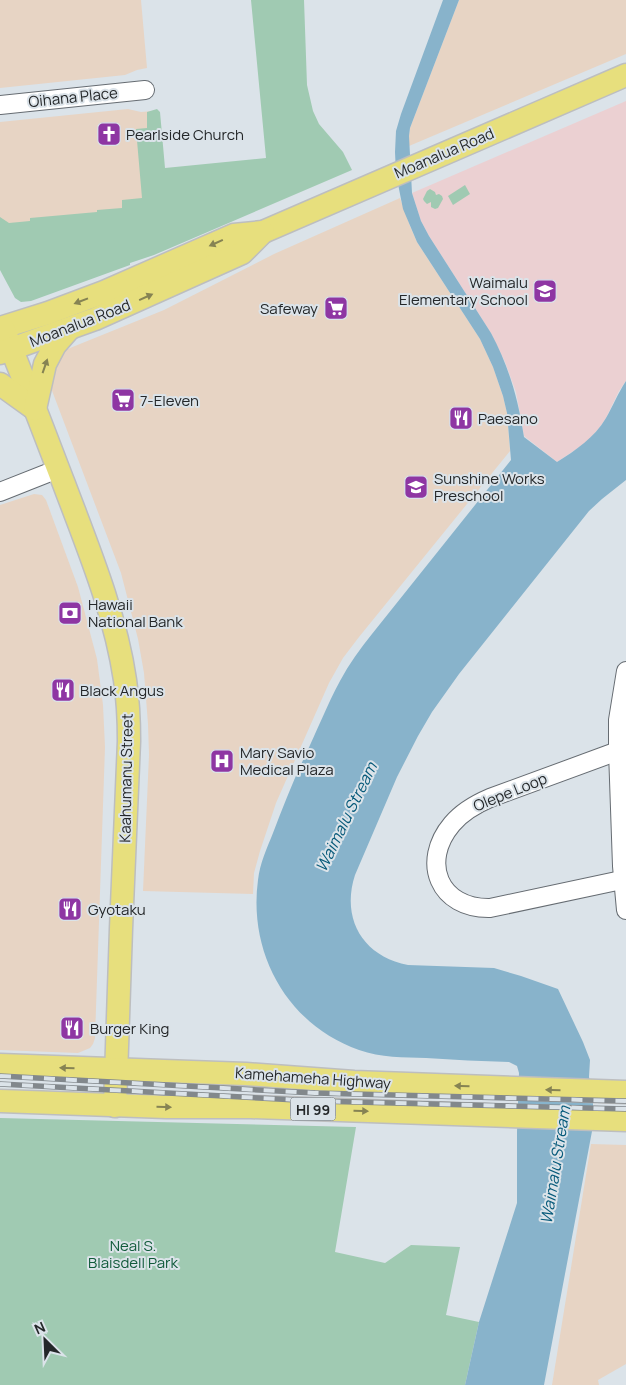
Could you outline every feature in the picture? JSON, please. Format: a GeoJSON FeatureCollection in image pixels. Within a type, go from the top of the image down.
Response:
{"type":"FeatureCollection","features":[{"type":"Feature","properties":{"kind":"main road","name":"Moanalua Road"},"geometry":{"type":"LineString","coordinates":[[1,326],[48,313],[104,292],[234,235],[263,232],[626,74]]}},
{"type":"Feature","properties":{"kind":"main road","name":"Moanalua Road"},"geometry":{"type":"LineString","coordinates":[[6,351],[69,329],[242,253],[263,232]]}},
{"type":"Feature","properties":{"kind":"main road","name":"Kaahumanu Street"},"geometry":{"type":"LineString","coordinates":[[1,326],[6,351],[35,409],[101,582],[115,631],[125,680],[129,741],[128,790],[121,920],[115,1106]]}},
{"type":"Feature","properties":{"kind":"main road"},"geometry":{"type":"LineString","coordinates":[[0,384],[35,409],[45,364],[55,345],[69,329]]}},
{"type":"Feature","properties":{"kind":"main road","name":"Kamehameha Highway"},"geometry":{"type":"LineString","coordinates":[[0,1065],[246,1074],[338,1081],[626,1092]]}},
{"type":"Feature","properties":{"kind":"main road","name":"Kamehameha Highway"},"geometry":{"type":"LineString","coordinates":[[0,1101],[115,1106],[251,1107],[626,1120]]}},
{"type":"Feature","properties":{"kind":"street","name":"Oihana Place"},"geometry":{"type":"LineString","coordinates":[[0,105],[145,90]]}},
{"type":"Feature","properties":{"kind":"street"},"geometry":{"type":"LineString","coordinates":[[0,492],[58,469]]}},
{"type":"Feature","properties":{"kind":"street"},"geometry":{"type":"LineString","coordinates":[[626,671],[618,720],[626,910]]}},
{"type":"Feature","properties":{"kind":"street","name":"Olepe Loop"},"geometry":{"type":"LineString","coordinates":[[618,751],[490,798],[469,808],[446,832],[438,850],[437,867],[441,882],[449,894],[464,904],[480,908],[499,906],[624,879]]}},
{"type":"Feature","properties":{"kind":"shaded area"},"geometry":{"type":"Polygon","coordinates":[[[0,0],[141,0],[147,68],[125,75],[0,88],[0,0]]]}},
{"type":"Feature","properties":{"kind":"shaded area"},"geometry":{"type":"Polygon","coordinates":[[[459,0],[626,0],[626,54],[409,146],[410,128],[459,0]]]}},
{"type":"Feature","properties":{"kind":"shaded area","name":"Waimalu Elementary School"},"geometry":{"type":"Polygon","coordinates":[[[626,101],[626,381],[600,427],[587,442],[557,462],[524,436],[516,392],[505,362],[491,333],[429,236],[421,221],[412,193],[626,101]]]}},
{"type":"Feature","properties":{"kind":"shaded area"},"geometry":{"type":"Polygon","coordinates":[[[128,109],[141,112],[153,111],[163,222],[68,265],[0,222],[0,122],[128,109]]]}},
{"type":"Feature","properties":{"kind":"shaded area"},"geometry":{"type":"Polygon","coordinates":[[[400,198],[417,242],[480,339],[493,367],[507,413],[510,451],[343,658],[329,683],[276,803],[254,873],[253,894],[143,891],[149,755],[144,673],[138,639],[121,573],[51,388],[51,373],[63,352],[70,348],[164,310],[274,254],[400,198]]]}},
{"type":"Feature","properties":{"kind":"shaded area"},"geometry":{"type":"Polygon","coordinates":[[[34,494],[42,495],[46,500],[78,587],[97,659],[103,705],[105,747],[95,1038],[90,1048],[78,1053],[0,1050],[0,505],[34,494]]]}},
{"type":"Feature","properties":{"kind":"shaded area"},"geometry":{"type":"Polygon","coordinates":[[[591,1144],[626,1145],[626,1364],[598,1380],[599,1385],[552,1385],[591,1144]]]}},
{"type":"Feature","properties":{"kind":"green space"},"geometry":{"type":"Polygon","coordinates":[[[251,0],[304,0],[307,85],[313,111],[319,124],[343,152],[352,170],[154,255],[130,263],[130,265],[31,301],[21,302],[15,298],[0,270],[0,217],[9,223],[30,221],[30,218],[122,208],[122,200],[142,198],[136,129],[147,128],[147,112],[157,109],[160,112],[165,168],[266,158],[251,0]]]}},
{"type":"Feature","properties":{"kind":"green space"},"geometry":{"type":"Polygon","coordinates":[[[465,185],[470,194],[453,205],[448,196],[465,185]]]}},
{"type":"Feature","properties":{"kind":"green space"},"geometry":{"type":"Polygon","coordinates":[[[430,189],[436,195],[442,196],[443,199],[438,208],[435,209],[431,207],[431,202],[427,204],[423,199],[430,189]]]}},
{"type":"Feature","properties":{"kind":"green space","name":"Neal S. Blaisdell Park"},"geometry":{"type":"Polygon","coordinates":[[[0,1118],[356,1127],[335,1252],[385,1263],[411,1245],[460,1247],[446,1315],[479,1322],[465,1385],[0,1385],[0,1118]]]}},
{"type":"Feature","properties":{"kind":"water","name":"Waimalu Stream"},"geometry":{"type":"Polygon","coordinates":[[[443,0],[459,0],[410,128],[409,136],[412,193],[421,221],[491,333],[503,358],[519,409],[524,437],[557,462],[578,448],[596,432],[606,418],[626,381],[626,480],[589,511],[459,674],[432,712],[397,777],[355,875],[351,891],[351,906],[353,920],[367,944],[378,953],[392,960],[408,965],[494,968],[558,989],[583,1042],[590,1060],[589,1077],[593,1097],[593,1126],[544,1385],[465,1385],[479,1322],[517,1203],[519,1073],[517,1066],[509,1062],[384,1056],[367,1053],[334,1039],[312,1023],[293,1005],[278,983],[267,960],[260,934],[257,908],[258,880],[266,850],[296,775],[343,675],[368,640],[511,460],[507,413],[493,367],[480,339],[417,242],[403,209],[396,174],[396,131],[443,0]]]}},
{"type":"Feature","properties":{"kind":"railway"},"geometry":{"type":"LineString","coordinates":[[0,1076],[315,1093],[626,1101]]}},
{"type":"Feature","properties":{"kind":"railway"},"geometry":{"type":"LineString","coordinates":[[0,1084],[316,1101],[626,1109]]}},
{"type":"Feature","properties":{"kind":"place","name":"Pearlside Church"},"geometry":{"type":"Point","coordinates":[109,134]}},
{"type":"Feature","properties":{"kind":"place","name":"Waimalu Elementary School"},"geometry":{"type":"Point","coordinates":[545,291]}},
{"type":"Feature","properties":{"kind":"place","name":"Safeway"},"geometry":{"type":"Point","coordinates":[336,308]}},
{"type":"Feature","properties":{"kind":"place","name":"7-Eleven"},"geometry":{"type":"Point","coordinates":[123,400]}},
{"type":"Feature","properties":{"kind":"place","name":"Paesano"},"geometry":{"type":"Point","coordinates":[461,418]}},
{"type":"Feature","properties":{"kind":"place","name":"Sunshine Works Preschool"},"geometry":{"type":"Point","coordinates":[416,487]}},
{"type":"Feature","properties":{"kind":"place","name":"Hawaii National Bank"},"geometry":{"type":"Point","coordinates":[70,613]}},
{"type":"Feature","properties":{"kind":"place","name":"Black Angus"},"geometry":{"type":"Point","coordinates":[63,690]}},
{"type":"Feature","properties":{"kind":"place","name":"Mary Savio Medical Plaza"},"geometry":{"type":"Point","coordinates":[222,761]}},
{"type":"Feature","properties":{"kind":"place","name":"Gyotaku"},"geometry":{"type":"Point","coordinates":[70,909]}},
{"type":"Feature","properties":{"kind":"place","name":"Burger King"},"geometry":{"type":"Point","coordinates":[72,1028]}}]}
